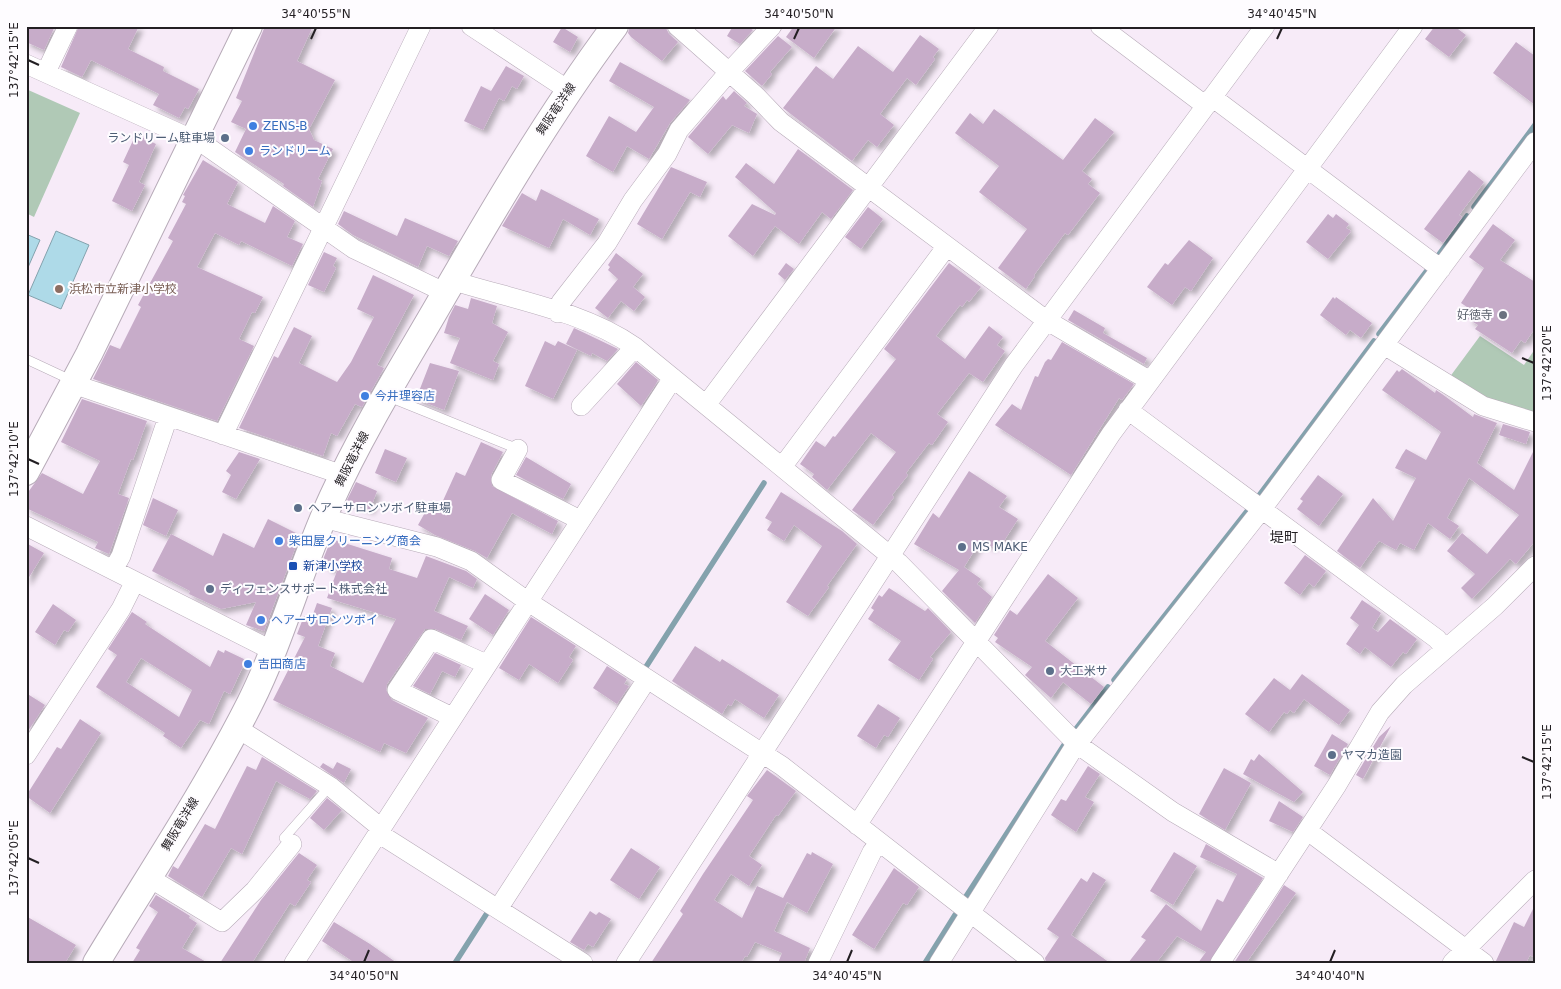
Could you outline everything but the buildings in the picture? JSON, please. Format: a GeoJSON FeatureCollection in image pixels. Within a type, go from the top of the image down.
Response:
{"type":"FeatureCollection","features":[{"type":"Feature","properties":{"kind":"main road"},"geometry":{"type":"LineString","coordinates":[[26,472],[74,383],[249,26]]}},
{"type":"Feature","properties":{"kind":"main road","name":"舞阪竜洋線"},"geometry":{"type":"LineString","coordinates":[[96,963],[236,728],[273,651],[323,518],[343,475],[386,396],[514,174],[568,90],[615,26]]}},
{"type":"Feature","properties":{"kind":"street"},"geometry":{"type":"LineString","coordinates":[[46,72],[68,26]]}},
{"type":"Feature","properties":{"kind":"street"},"geometry":{"type":"LineString","coordinates":[[223,435],[421,26]]}},
{"type":"Feature","properties":{"kind":"street"},"geometry":{"type":"LineString","coordinates":[[471,26],[512,55],[568,90]]}},
{"type":"Feature","properties":{"kind":"street"},"geometry":{"type":"LineString","coordinates":[[677,26],[729,72],[774,116],[869,188],[1046,320],[1150,381]]}},
{"type":"Feature","properties":{"kind":"street"},"geometry":{"type":"LineString","coordinates":[[558,313],[561,302],[607,243],[642,186],[667,154],[680,130],[729,72],[772,26]]}},
{"type":"Feature","properties":{"kind":"street"},"geometry":{"type":"LineString","coordinates":[[706,405],[989,26]]}},
{"type":"Feature","properties":{"kind":"street"},"geometry":{"type":"LineString","coordinates":[[1100,26],[1307,169],[1441,268]]}},
{"type":"Feature","properties":{"kind":"street"},"geometry":{"type":"LineString","coordinates":[[626,963],[1000,386],[1046,320],[1264,26]]}},
{"type":"Feature","properties":{"kind":"street"},"geometry":{"type":"LineString","coordinates":[[857,825],[1128,410],[1413,26]]}},
{"type":"Feature","properties":{"kind":"street"},"geometry":{"type":"LineString","coordinates":[[26,64],[194,140],[370,258],[450,286],[464,284],[558,313],[595,326],[635,347],[890,556],[1077,744],[1173,812],[1279,874]]}},
{"type":"Feature","properties":{"kind":"street"},"geometry":{"type":"LineString","coordinates":[[939,963],[1077,744],[1262,509],[1535,142]]}},
{"type":"Feature","properties":{"kind":"street"},"geometry":{"type":"LineString","coordinates":[[782,467],[947,246]]}},
{"type":"Feature","properties":{"kind":"street"},"geometry":{"type":"LineString","coordinates":[[1384,345],[1483,406],[1535,422]]}},
{"type":"Feature","properties":{"kind":"street"},"geometry":{"type":"LineString","coordinates":[[581,406],[635,347]]}},
{"type":"Feature","properties":{"kind":"street"},"geometry":{"type":"LineString","coordinates":[[294,963],[673,378]]}},
{"type":"Feature","properties":{"kind":"street"},"geometry":{"type":"LineString","coordinates":[[74,383],[168,417],[343,475]]}},
{"type":"Feature","properties":{"kind":"street"},"geometry":{"type":"LineString","coordinates":[[1128,410],[1437,639],[1445,649]]}},
{"type":"Feature","properties":{"kind":"street"},"geometry":{"type":"LineString","coordinates":[[113,570],[120,556],[168,417]]}},
{"type":"Feature","properties":{"kind":"street"},"geometry":{"type":"LineString","coordinates":[[518,449],[502,480],[580,520]]}},
{"type":"Feature","properties":{"kind":"street"},"geometry":{"type":"LineString","coordinates":[[323,518],[454,553],[487,571],[528,601],[782,766],[1034,963]]}},
{"type":"Feature","properties":{"kind":"street"},"geometry":{"type":"LineString","coordinates":[[26,526],[273,651]]}},
{"type":"Feature","properties":{"kind":"street"},"geometry":{"type":"LineString","coordinates":[[1220,963],[1308,831],[1380,712],[1398,692],[1495,606],[1535,566]]}},
{"type":"Feature","properties":{"kind":"street"},"geometry":{"type":"LineString","coordinates":[[26,755],[121,609],[135,581]]}},
{"type":"Feature","properties":{"kind":"street"},"geometry":{"type":"LineString","coordinates":[[452,717],[397,690],[430,639],[486,664]]}},
{"type":"Feature","properties":{"kind":"street"},"geometry":{"type":"LineString","coordinates":[[498,909],[647,679]]}},
{"type":"Feature","properties":{"kind":"street"},"geometry":{"type":"LineString","coordinates":[[236,728],[330,786],[379,830],[583,963]]}},
{"type":"Feature","properties":{"kind":"street"},"geometry":{"type":"LineString","coordinates":[[1308,831],[1458,956],[1484,963]]}},
{"type":"Feature","properties":{"kind":"street"},"geometry":{"type":"LineString","coordinates":[[818,963],[872,852],[879,843]]}},
{"type":"Feature","properties":{"kind":"street"},"geometry":{"type":"LineString","coordinates":[[148,877],[222,922],[259,886],[292,844]]}},
{"type":"Feature","properties":{"kind":"street"},"geometry":{"type":"LineString","coordinates":[[1458,956],[1535,880]]}},
{"type":"Feature","properties":{"kind":"lane"},"geometry":{"type":"LineString","coordinates":[[26,359],[74,383]]}},
{"type":"Feature","properties":{"kind":"lane"},"geometry":{"type":"LineString","coordinates":[[386,396],[518,449]]}},
{"type":"Feature","properties":{"kind":"lane"},"geometry":{"type":"LineString","coordinates":[[292,844],[284,838],[330,786]]}},
{"type":"Feature","properties":{"kind":"green space"},"geometry":{"type":"Polygon","coordinates":[[[26,89],[80,113],[34,217],[26,213],[26,89]]]}},
{"type":"Feature","properties":{"kind":"green space"},"geometry":{"type":"Polygon","coordinates":[[[1480,336],[1524,365],[1535,349],[1535,415],[1499,404],[1449,378],[1480,336]]]}},
{"type":"Feature","properties":{"kind":"water"},"geometry":{"type":"Polygon","coordinates":[[[56,231],[89,245],[61,309],[28,295],[56,231]]]}},
{"type":"Feature","properties":{"kind":"water"},"geometry":{"type":"Polygon","coordinates":[[[26,234],[40,240],[26,272],[26,234]]]}},
{"type":"Feature","properties":{"kind":"waterway"},"geometry":{"type":"LineString","coordinates":[[1474,207],[1535,125]]}},
{"type":"Feature","properties":{"kind":"waterway"},"geometry":{"type":"LineString","coordinates":[[1437,257],[1467,216]]}},
{"type":"Feature","properties":{"kind":"waterway"},"geometry":{"type":"LineString","coordinates":[[1379,334],[1429,268]]}},
{"type":"Feature","properties":{"kind":"waterway"},"geometry":{"type":"LineString","coordinates":[[1258,497],[1374,341]]}},
{"type":"Feature","properties":{"kind":"waterway"},"geometry":{"type":"LineString","coordinates":[[644,670],[764,483]]}},
{"type":"Feature","properties":{"kind":"waterway"},"geometry":{"type":"LineString","coordinates":[[1114,680],[1248,510]]}},
{"type":"Feature","properties":{"kind":"waterway"},"geometry":{"type":"LineString","coordinates":[[1076,729],[1108,687]]}},
{"type":"Feature","properties":{"kind":"waterway"},"geometry":{"type":"LineString","coordinates":[[965,898],[1064,745]]}},
{"type":"Feature","properties":{"kind":"waterway"},"geometry":{"type":"LineString","coordinates":[[455,963],[489,910]]}},
{"type":"Feature","properties":{"kind":"waterway"},"geometry":{"type":"LineString","coordinates":[[925,963],[955,915]]}},
{"type":"Feature","properties":{"kind":"place","name":"ZENS-B"},"geometry":{"type":"Point","coordinates":[253,126]}},
{"type":"Feature","properties":{"kind":"place","name":"ランドリーム駐車場"},"geometry":{"type":"Point","coordinates":[225,138]}},
{"type":"Feature","properties":{"kind":"place","name":"ランドリーム"},"geometry":{"type":"Point","coordinates":[249,151]}},
{"type":"Feature","properties":{"kind":"place","name":"浜松市立新津小学校"},"geometry":{"type":"Point","coordinates":[59,289]}},
{"type":"Feature","properties":{"kind":"place","name":"好徳寺"},"geometry":{"type":"Point","coordinates":[1503,315]}},
{"type":"Feature","properties":{"kind":"place","name":"今井理容店"},"geometry":{"type":"Point","coordinates":[365,396]}},
{"type":"Feature","properties":{"kind":"place","name":"ヘアーサロンツボイ駐車場"},"geometry":{"type":"Point","coordinates":[298,508]}},
{"type":"Feature","properties":{"kind":"place","name":"柴田屋クリーニング商会"},"geometry":{"type":"Point","coordinates":[279,541]}},
{"type":"Feature","properties":{"kind":"place","name":"MS MAKE"},"geometry":{"type":"Point","coordinates":[962,547]}},
{"type":"Feature","properties":{"kind":"place","name":"新津小学校"},"geometry":{"type":"Point","coordinates":[293,566]}},
{"type":"Feature","properties":{"kind":"place","name":"ディフェンスサポート株式会社"},"geometry":{"type":"Point","coordinates":[210,589]}},
{"type":"Feature","properties":{"kind":"place","name":"ヘアーサロンツボイ"},"geometry":{"type":"Point","coordinates":[261,620]}},
{"type":"Feature","properties":{"kind":"place","name":"吉田商店"},"geometry":{"type":"Point","coordinates":[248,664]}},
{"type":"Feature","properties":{"kind":"place","name":"大工米サ"},"geometry":{"type":"Point","coordinates":[1050,671]}},
{"type":"Feature","properties":{"kind":"place","name":"ヤマカ造園"},"geometry":{"type":"Point","coordinates":[1332,755]}},
{"type":"Feature","properties":{"kind":"district","name":"堤町"},"geometry":{"type":"Point","coordinates":[1284,537]}}]}
